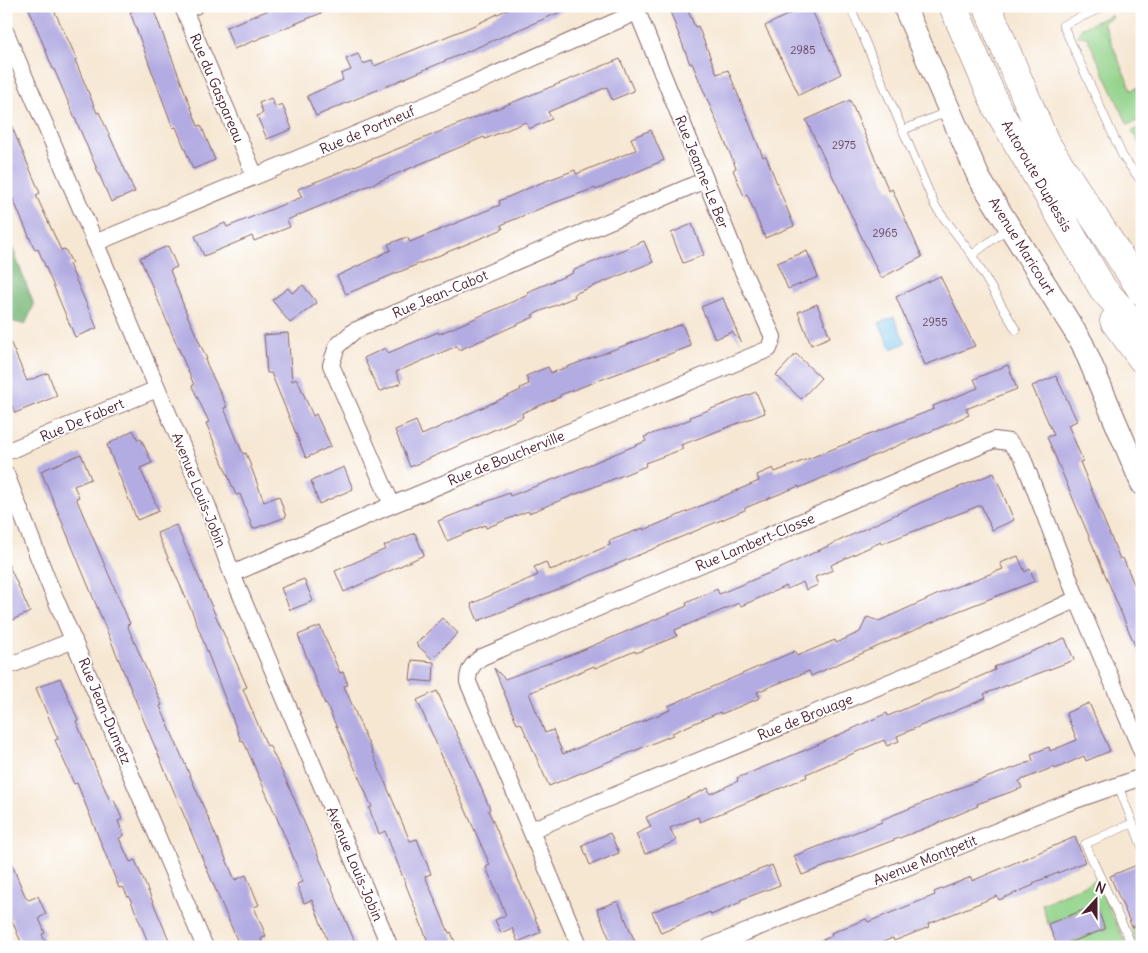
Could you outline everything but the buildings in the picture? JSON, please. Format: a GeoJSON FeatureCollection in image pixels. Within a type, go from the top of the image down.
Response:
{"type":"FeatureCollection","features":[{"type":"Feature","properties":{"kind":"highway","name":"Autoroute Duplessis"},"geometry":{"type":"LineString","coordinates":[[953,6],[997,108],[1103,289],[1142,334]]}},
{"type":"Feature","properties":{"kind":"highway","name":"Autoroute Duplessis"},"geometry":{"type":"LineString","coordinates":[[987,6],[1045,142],[1142,291]]}},
{"type":"Feature","properties":{"kind":"highway"},"geometry":{"type":"LineString","coordinates":[[997,108],[1008,145],[1087,285],[1142,359]]}},
{"type":"Feature","properties":{"kind":"street","name":"Rue du Gaspareau"},"geometry":{"type":"LineString","coordinates":[[194,6],[184,10],[255,176]]}},
{"type":"Feature","properties":{"kind":"street","name":"Avenue Maricourt"},"geometry":{"type":"LineString","coordinates":[[904,6],[979,178],[1082,343],[1142,484]]}},
{"type":"Feature","properties":{"kind":"street","name":"Rue de Portneuf"},"geometry":{"type":"LineString","coordinates":[[95,242],[431,103],[636,9]]}},
{"type":"Feature","properties":{"kind":"street","name":"Rue Jeanne-Le Ber"},"geometry":{"type":"LineString","coordinates":[[636,9],[740,266],[773,337]]}},
{"type":"Feature","properties":{"kind":"street","name":"Avenue Louis-Jobin"},"geometry":{"type":"LineString","coordinates":[[6,33],[208,508],[232,574],[390,947]]}},
{"type":"Feature","properties":{"kind":"street","name":"Rue Jean-Cabot"},"geometry":{"type":"LineString","coordinates":[[392,505],[331,365],[337,346],[354,331],[705,180]]}},
{"type":"Feature","properties":{"kind":"street","name":"Rue de Boucherville"},"geometry":{"type":"LineString","coordinates":[[232,574],[392,505],[769,349],[773,337]]}},
{"type":"Feature","properties":{"kind":"street","name":"Rue De Fabert"},"geometry":{"type":"LineString","coordinates":[[6,452],[157,388]]}},
{"type":"Feature","properties":{"kind":"street","name":"Rue Lambert-Closse"},"geometry":{"type":"LineString","coordinates":[[580,947],[468,682],[468,672],[473,663],[482,657],[994,440],[1009,442],[1022,456],[1077,598],[1142,752]]}},
{"type":"Feature","properties":{"kind":"street","name":"Rue Jean-Dumetz"},"geometry":{"type":"LineString","coordinates":[[6,474],[74,640],[205,947]]}},
{"type":"Feature","properties":{"kind":"street","name":"Rue de Brouage"},"geometry":{"type":"LineString","coordinates":[[532,830],[965,651],[1077,598]]}},
{"type":"Feature","properties":{"kind":"street"},"geometry":{"type":"LineString","coordinates":[[6,667],[74,640]]}},
{"type":"Feature","properties":{"kind":"street","name":"Avenue Montpetit"},"geometry":{"type":"LineString","coordinates":[[709,947],[1064,804],[1142,776]]}},
{"type":"Feature","properties":{"kind":"lane"},"geometry":{"type":"LineString","coordinates":[[850,6],[935,206],[972,255],[1016,330]]}},
{"type":"Feature","properties":{"kind":"lane"},"geometry":{"type":"LineString","coordinates":[[1106,6],[1063,25],[1123,157],[1142,182]]}},
{"type":"Feature","properties":{"kind":"lane"},"geometry":{"type":"LineString","coordinates":[[903,130],[949,111]]}},
{"type":"Feature","properties":{"kind":"lane"},"geometry":{"type":"LineString","coordinates":[[972,255],[1010,226]]}},
{"type":"Feature","properties":{"kind":"lane"},"geometry":{"type":"LineString","coordinates":[[1118,785],[1142,846]]}},
{"type":"Feature","properties":{"kind":"lane"},"geometry":{"type":"LineString","coordinates":[[1129,947],[1130,941],[1085,844],[1133,823]]}},
{"type":"Feature","properties":{"kind":"green space"},"geometry":{"type":"Polygon","coordinates":[[[1111,15],[1112,17],[1103,22],[1131,90],[1138,88],[1142,95],[1142,119],[1128,125],[1087,37],[1077,36],[1083,27],[1111,15]]]}},
{"type":"Feature","properties":{"kind":"green space"},"geometry":{"type":"Polygon","coordinates":[[[1142,127],[1142,149],[1132,131],[1142,127]]]}},
{"type":"Feature","properties":{"kind":"green space"},"geometry":{"type":"Polygon","coordinates":[[[6,231],[34,305],[25,325],[8,320],[6,317],[6,231]]]}},
{"type":"Feature","properties":{"kind":"green space"},"geometry":{"type":"Polygon","coordinates":[[[1095,880],[1126,943],[1125,947],[1060,947],[1105,929],[1096,905],[1048,924],[1042,904],[1095,880]]]}},
{"type":"Feature","properties":{"kind":"green space"},"geometry":{"type":"Polygon","coordinates":[[[1138,924],[1142,934],[1142,947],[1136,947],[1132,927],[1138,924]]]}},
{"type":"Feature","properties":{"kind":"water"},"geometry":{"type":"Polygon","coordinates":[[[894,317],[906,343],[891,349],[879,323],[894,317]]]}}]}
